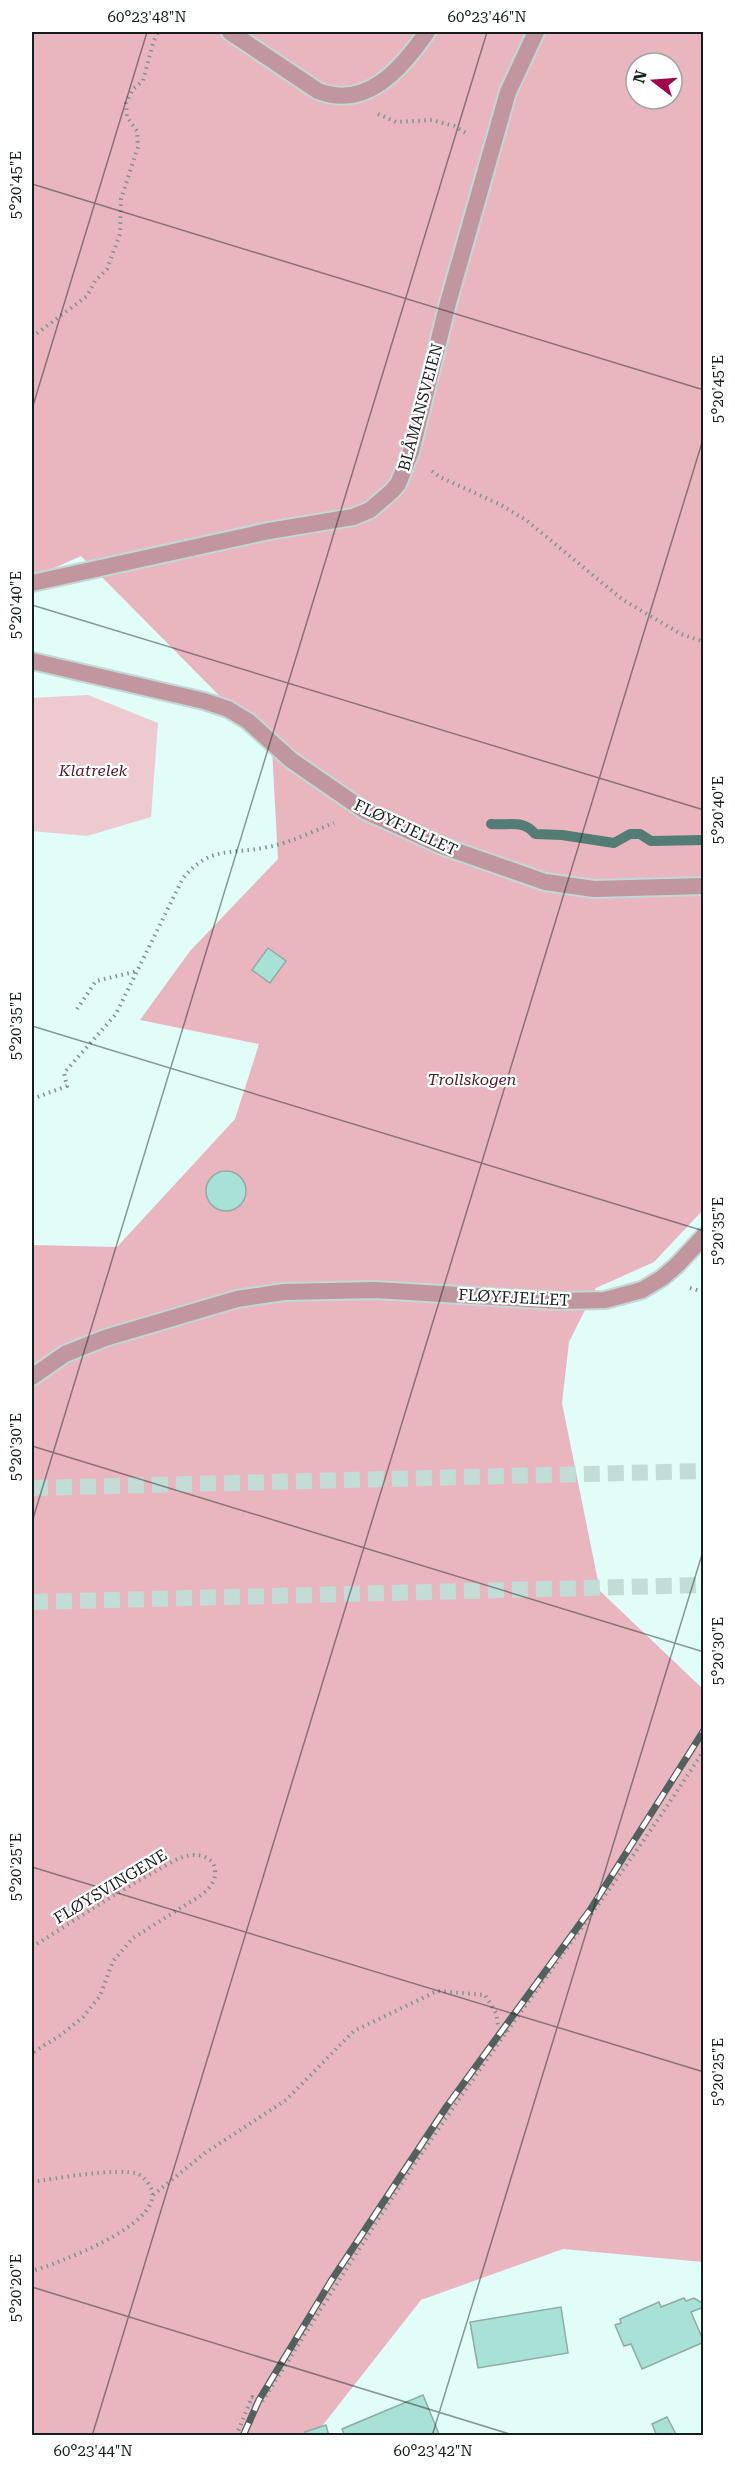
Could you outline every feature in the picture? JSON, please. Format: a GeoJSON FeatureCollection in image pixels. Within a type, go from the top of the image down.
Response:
{"type":"FeatureCollection","features":[{"type":"Feature","properties":{"kind":"lane"},"geometry":{"type":"LineString","coordinates":[[230,32],[318,91],[346,97],[376,87],[414,50],[427,32]]}},
{"type":"Feature","properties":{"kind":"lane","name":"BLÅMANSVEIEN"},"geometry":{"type":"LineString","coordinates":[[32,583],[269,531],[353,517],[370,510],[393,491],[411,452],[448,303],[508,92],[536,32]]}},
{"type":"Feature","properties":{"kind":"lane","name":"FLØYFJELLET"},"geometry":{"type":"LineString","coordinates":[[32,661],[204,701],[228,709],[248,721],[263,737],[318,781],[364,811],[442,846],[545,882],[594,888],[704,886]]}},
{"type":"Feature","properties":{"kind":"lane","name":"FLØYFJELLET"},"geometry":{"type":"LineString","coordinates":[[32,1377],[64,1354],[105,1338],[237,1299],[284,1292],[375,1290],[560,1301],[605,1300],[642,1290],[662,1278],[704,1236]]}},
{"type":"Feature","properties":{"kind":"path"},"geometry":{"type":"LineString","coordinates":[[32,337],[87,296],[95,281],[107,269],[120,234],[121,199],[138,147],[137,131],[127,117],[126,103],[134,89],[143,81],[158,32]]}},
{"type":"Feature","properties":{"kind":"path"},"geometry":{"type":"LineString","coordinates":[[346,97],[362,108],[396,122],[432,120],[454,126],[475,138],[494,142]]}},
{"type":"Feature","properties":{"kind":"path"},"geometry":{"type":"LineString","coordinates":[[411,452],[440,477],[499,504],[526,520],[623,600],[681,634],[704,642]]}},
{"type":"Feature","properties":{"kind":"path"},"geometry":{"type":"LineString","coordinates":[[32,1099],[67,1086],[64,1073],[116,1014],[183,878],[195,864],[210,856],[270,847],[364,811]]}},
{"type":"Feature","properties":{"kind":"path"},"geometry":{"type":"LineString","coordinates":[[77,1009],[96,981],[139,971]]}},
{"type":"Feature","properties":{"kind":"path"},"geometry":{"type":"LineString","coordinates":[[236,2436],[252,2397],[262,2402],[348,2265],[453,2108],[659,1820],[704,1750]]}},
{"type":"Feature","properties":{"kind":"path","name":"FLØYSVINGENE"},"geometry":{"type":"LineString","coordinates":[[32,1947],[128,1886],[176,1860],[192,1855],[206,1857],[215,1865],[216,1874],[212,1884],[203,1894],[133,1938],[113,1961],[100,1996],[83,2017],[61,2035],[32,2053]]}},
{"type":"Feature","properties":{"kind":"path"},"geometry":{"type":"LineString","coordinates":[[153,2195],[205,2153],[286,2100],[354,2031],[437,1991],[485,1995],[496,2013],[498,2025],[507,2032]]}},
{"type":"Feature","properties":{"kind":"path"},"geometry":{"type":"LineString","coordinates":[[32,2182],[112,2172],[138,2174],[150,2184],[153,2195],[150,2209],[98,2246],[32,2271]]}},
{"type":"Feature","properties":{"kind":"green space","name":"Trollskogen"},"geometry":{"type":"Polygon","coordinates":[[[32,32],[703,32],[703,1210],[654,1262],[596,1288],[569,1342],[562,1403],[600,1591],[703,1689],[703,2262],[563,2249],[421,2300],[315,2435],[32,2435],[32,1245],[117,1247],[235,1119],[259,1044],[140,1020],[190,951],[278,859],[272,749],[81,556],[32,578],[32,32]]]}},
{"type":"Feature","properties":{"kind":"green space","name":"Klatrelek"},"geometry":{"type":"Polygon","coordinates":[[[88,695],[158,723],[151,817],[87,836],[32,831],[32,698],[88,695]]]}},
{"type":"Feature","properties":{"kind":"building"},"geometry":{"type":"Polygon","coordinates":[[[268,948],[286,961],[270,983],[252,970],[268,948]]]}},
{"type":"Feature","properties":{"kind":"building"},"geometry":{"type":"Polygon","coordinates":[[[226,1171],[234,1172],[240,1177],[245,1183],[245,1199],[240,1205],[234,1210],[226,1211],[218,1210],[212,1205],[207,1199],[206,1191],[207,1183],[212,1177],[218,1172],[226,1171]]]}},
{"type":"Feature","properties":{"kind":"building"},"geometry":{"type":"Polygon","coordinates":[[[684,2298],[686,2301],[694,2298],[704,2304],[704,2307],[691,2312],[704,2342],[642,2369],[631,2344],[624,2346],[615,2325],[621,2323],[620,2319],[659,2302],[661,2307],[684,2298]]]}},
{"type":"Feature","properties":{"kind":"building"},"geometry":{"type":"Polygon","coordinates":[[[561,2307],[568,2353],[478,2368],[470,2322],[561,2307]]]}},
{"type":"Feature","properties":{"kind":"building"},"geometry":{"type":"Polygon","coordinates":[[[423,2395],[439,2434],[345,2436],[342,2429],[423,2395]]]}},
{"type":"Feature","properties":{"kind":"building"},"geometry":{"type":"Polygon","coordinates":[[[667,2417],[677,2436],[657,2436],[652,2424],[667,2417]]]}},
{"type":"Feature","properties":{"kind":"building"},"geometry":{"type":"Polygon","coordinates":[[[326,2425],[329,2436],[307,2436],[305,2432],[326,2425]]]}},
{"type":"Feature","properties":{"kind":"waterway"},"geometry":{"type":"LineString","coordinates":[[491,824],[515,824],[525,826],[535,834],[562,835],[614,843],[630,834],[640,834],[651,841],[704,840]]}},
{"type":"Feature","properties":{"kind":"tunnel"},"geometry":{"type":"LineString","coordinates":[[32,1488],[704,1471]]}},
{"type":"Feature","properties":{"kind":"tunnel"},"geometry":{"type":"LineString","coordinates":[[32,1602],[704,1585]]}},
{"type":"Feature","properties":{"kind":"railway"},"geometry":{"type":"LineString","coordinates":[[243,2436],[259,2400],[331,2281],[447,2106],[590,1910],[704,1730]]}}]}
